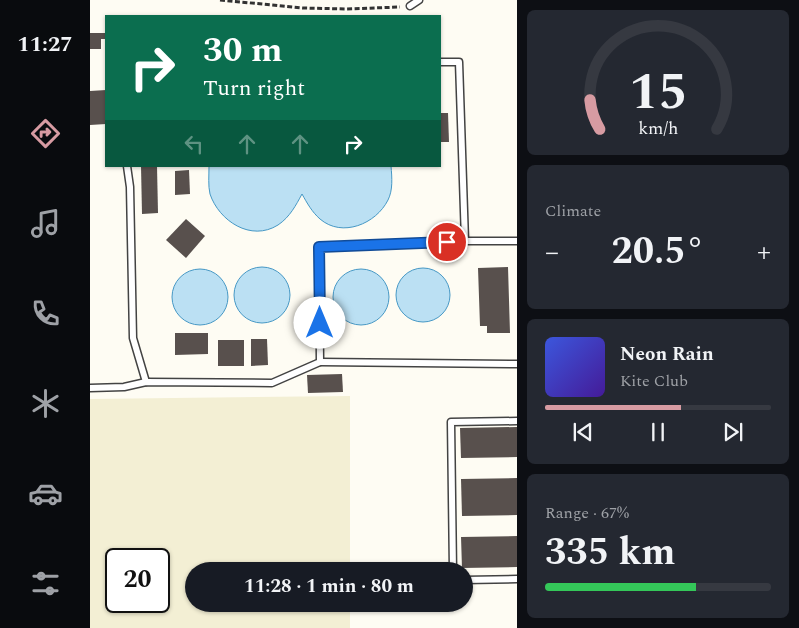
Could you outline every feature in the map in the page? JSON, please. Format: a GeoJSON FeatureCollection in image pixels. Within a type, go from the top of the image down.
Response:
{"type":"FeatureCollection","features":[{"type":"Feature","properties":{"kind":"lane"},"geometry":{"type":"LineString","coordinates":[[410,6],[419,0]]}},
{"type":"Feature","properties":{"kind":"lane"},"geometry":{"type":"LineString","coordinates":[[441,62],[459,62],[466,241]]}},
{"type":"Feature","properties":{"kind":"lane"},"geometry":{"type":"LineString","coordinates":[[127,167],[130,187],[133,338],[146,382]]}},
{"type":"Feature","properties":{"kind":"lane"},"geometry":{"type":"LineString","coordinates":[[320,362],[319,247],[466,241],[516,241]]}},
{"type":"Feature","properties":{"kind":"lane"},"geometry":{"type":"LineString","coordinates":[[90,388],[124,387],[146,382],[272,383],[320,362],[516,364]]}},
{"type":"Feature","properties":{"kind":"lane"},"geometry":{"type":"LineString","coordinates":[[453,562],[451,422],[516,421]]}},
{"type":"Feature","properties":{"kind":"lane"},"geometry":{"type":"LineString","coordinates":[[473,580],[516,579]]}},
{"type":"Feature","properties":{"kind":"path"},"geometry":{"type":"LineString","coordinates":[[220,0],[303,8],[346,9],[410,6]]}},
{"type":"Feature","properties":{"kind":"shaded area"},"geometry":{"type":"Polygon","coordinates":[[[350,396],[350,562],[185,562],[185,612],[350,612],[350,628],[90,628],[90,399],[350,396]]]}},
{"type":"Feature","properties":{"kind":"water"},"geometry":{"type":"Polygon","coordinates":[[[209,167],[391,167],[392,179],[390,196],[383,208],[367,222],[358,226],[348,228],[329,225],[320,219],[302,194],[292,211],[282,222],[268,230],[257,231],[247,230],[228,220],[214,204],[209,184],[209,167]]]}},
{"type":"Feature","properties":{"kind":"water"},"geometry":{"type":"Polygon","coordinates":[[[262,267],[273,269],[282,275],[288,284],[290,295],[288,306],[282,315],[273,321],[262,323],[251,321],[242,315],[236,306],[234,295],[236,284],[242,275],[251,269],[262,267]]]}},
{"type":"Feature","properties":{"kind":"water"},"geometry":{"type":"Polygon","coordinates":[[[423,268],[433,270],[442,276],[448,285],[450,295],[448,305],[442,314],[433,320],[423,322],[413,320],[404,314],[398,305],[396,295],[398,285],[404,276],[413,270],[423,268]]]}},
{"type":"Feature","properties":{"kind":"water"},"geometry":{"type":"Polygon","coordinates":[[[200,269],[211,271],[220,277],[226,286],[228,297],[226,308],[220,317],[211,323],[200,325],[189,323],[180,317],[174,308],[172,297],[174,286],[180,277],[189,271],[200,269]]]}},
{"type":"Feature","properties":{"kind":"water"},"geometry":{"type":"Polygon","coordinates":[[[361,269],[372,271],[381,277],[387,286],[389,297],[387,308],[381,317],[372,323],[361,325],[350,323],[341,317],[335,308],[333,297],[335,286],[341,277],[350,271],[361,269]]]}},
{"type":"Feature","properties":{"kind":"building"},"geometry":{"type":"Polygon","coordinates":[[[90,33],[105,33],[105,39],[101,39],[101,49],[90,49],[90,33]]]}},
{"type":"Feature","properties":{"kind":"building"},"geometry":{"type":"Polygon","coordinates":[[[105,90],[105,124],[90,125],[90,91],[105,90]]]}},
{"type":"Feature","properties":{"kind":"building"},"geometry":{"type":"Polygon","coordinates":[[[441,113],[448,113],[449,142],[441,142],[441,113]]]}},
{"type":"Feature","properties":{"kind":"building"},"geometry":{"type":"Polygon","coordinates":[[[141,167],[157,167],[158,213],[142,214],[141,167]]]}},
{"type":"Feature","properties":{"kind":"building"},"geometry":{"type":"Polygon","coordinates":[[[189,170],[190,194],[175,195],[175,171],[189,170]]]}},
{"type":"Feature","properties":{"kind":"building"},"geometry":{"type":"Polygon","coordinates":[[[186,219],[205,236],[186,258],[166,240],[186,219]]]}},
{"type":"Feature","properties":{"kind":"building"},"geometry":{"type":"Polygon","coordinates":[[[508,267],[510,333],[487,333],[487,326],[480,326],[478,268],[508,267]]]}},
{"type":"Feature","properties":{"kind":"building"},"geometry":{"type":"Polygon","coordinates":[[[175,333],[208,333],[208,354],[175,355],[175,333]]]}},
{"type":"Feature","properties":{"kind":"building"},"geometry":{"type":"Polygon","coordinates":[[[251,339],[267,339],[268,365],[251,366],[251,339]]]}},
{"type":"Feature","properties":{"kind":"building"},"geometry":{"type":"Polygon","coordinates":[[[218,340],[244,340],[244,366],[218,366],[218,340]]]}},
{"type":"Feature","properties":{"kind":"building"},"geometry":{"type":"Polygon","coordinates":[[[342,374],[343,392],[308,393],[307,375],[342,374]]]}},
{"type":"Feature","properties":{"kind":"building"},"geometry":{"type":"Polygon","coordinates":[[[517,427],[517,457],[461,458],[460,428],[517,427]]]}},
{"type":"Feature","properties":{"kind":"building"},"geometry":{"type":"Polygon","coordinates":[[[517,478],[517,515],[462,516],[461,479],[517,478]]]}},
{"type":"Feature","properties":{"kind":"building"},"geometry":{"type":"Polygon","coordinates":[[[517,536],[517,567],[473,568],[473,562],[462,562],[461,537],[517,536]]]}},
{"type":"Feature","properties":{"kind":"route"},"geometry":{"type":"LineString","coordinates":[[320,323],[319,247],[447,242]]}}]}
